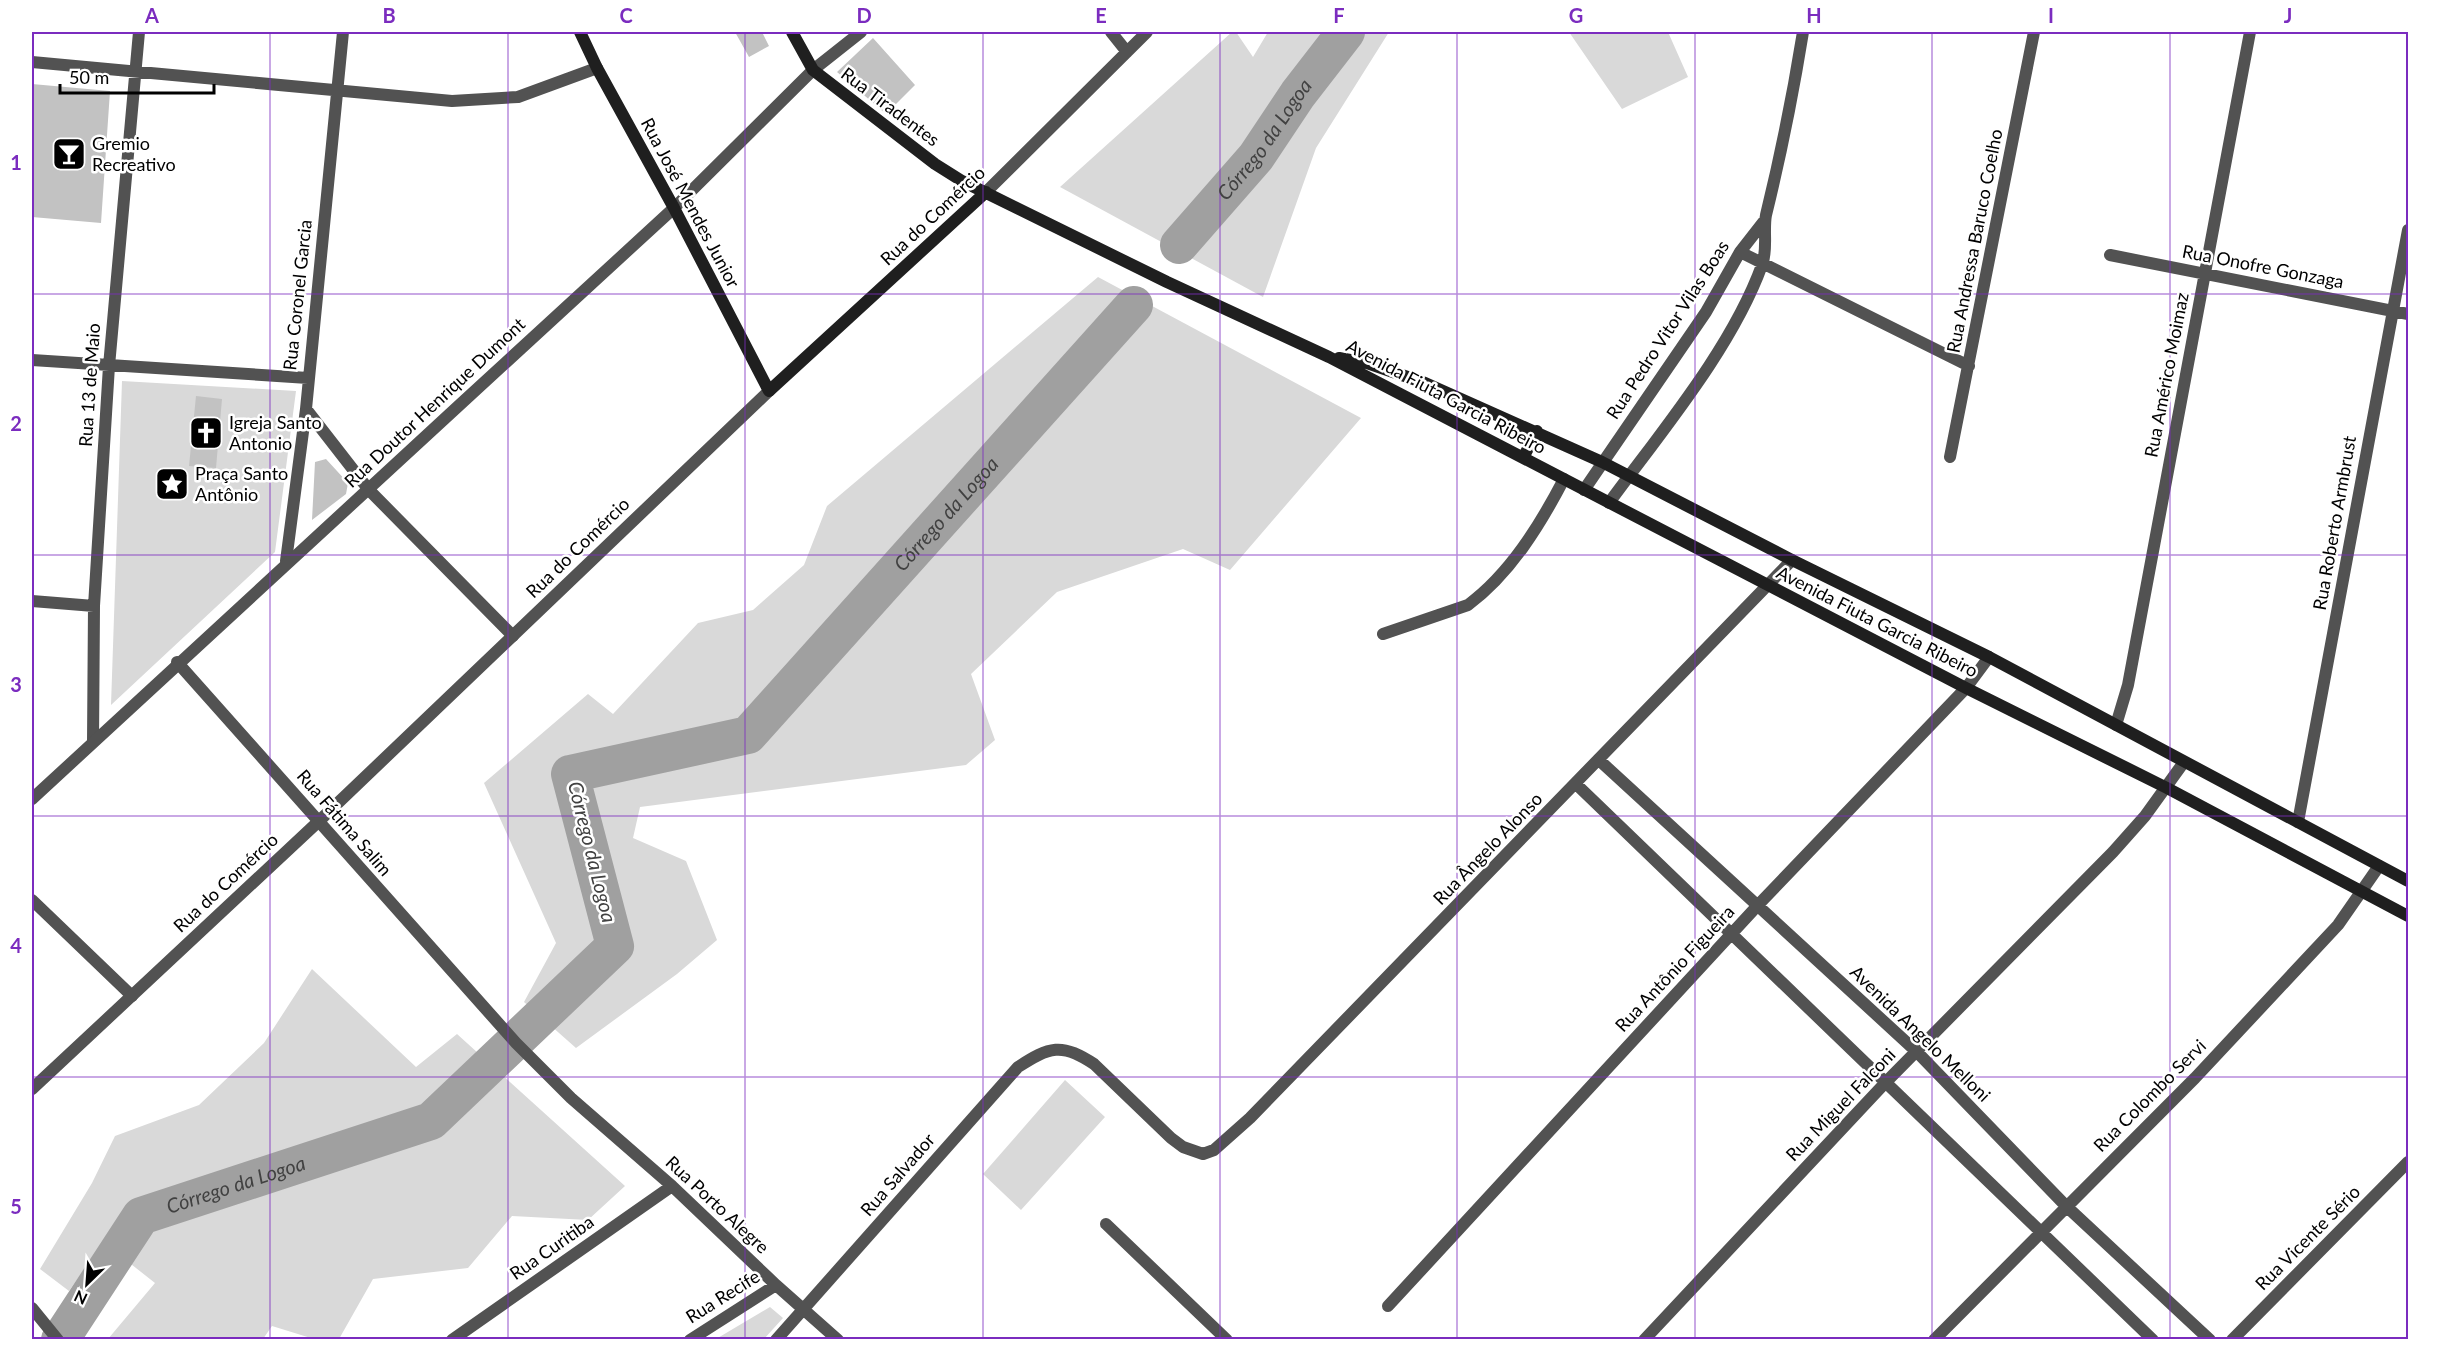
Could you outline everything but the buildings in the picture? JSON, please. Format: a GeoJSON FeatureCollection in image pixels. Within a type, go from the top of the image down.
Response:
{"type":"FeatureCollection","features":[{"type":"Feature","properties":{"kind":"main road","name":"Rua José Mendes Junior"},"geometry":{"type":"LineString","coordinates":[[580,32],[769,392]]}},
{"type":"Feature","properties":{"kind":"main road","name":"Rua Tiradentes"},"geometry":{"type":"LineString","coordinates":[[792,32],[813,70],[935,164],[986,192]]}},
{"type":"Feature","properties":{"kind":"main road","name":"Avenida Fiuta Garcia Ribeiro"},"geometry":{"type":"LineString","coordinates":[[986,192],[1167,282],[1329,357],[1966,688],[2167,788],[2409,916]]}},
{"type":"Feature","properties":{"kind":"main road","name":"Rua do Comércio"},"geometry":{"type":"LineString","coordinates":[[769,392],[986,192]]}},
{"type":"Feature","properties":{"kind":"main road","name":"Avenida Fiuta Garcia Ribeiro"},"geometry":{"type":"LineString","coordinates":[[1329,357],[1390,369],[1537,431],[1602,462],[1792,560],[1989,657],[2409,881]]}},
{"type":"Feature","properties":{"kind":"main road"},"geometry":{"type":"LineString","coordinates":[[1523,458],[1537,431]]}},
{"type":"Feature","properties":{"kind":"street","name":"Rua 13 de Maio"},"geometry":{"type":"LineString","coordinates":[[93,742],[94,606],[109,366],[139,32]]}},
{"type":"Feature","properties":{"kind":"street","name":"Rua Coronel Garcia"},"geometry":{"type":"LineString","coordinates":[[286,561],[306,409],[343,32]]}},
{"type":"Feature","properties":{"kind":"street","name":"Rua Doutor Henrique Dumont"},"geometry":{"type":"LineString","coordinates":[[32,799],[286,561],[369,490],[674,208],[813,70],[861,32]]}},
{"type":"Feature","properties":{"kind":"street"},"geometry":{"type":"LineString","coordinates":[[1111,32],[1126,52]]}},
{"type":"Feature","properties":{"kind":"street","name":"Rua do Comércio"},"geometry":{"type":"LineString","coordinates":[[986,192],[1147,32]]}},
{"type":"Feature","properties":{"kind":"street","name":"Rua Pedro Vitor Vilas Boas"},"geometry":{"type":"LineString","coordinates":[[1609,503],[1712,359],[1747,300],[1763,263],[1766,219],[1788,120],[1803,32]]}},
{"type":"Feature","properties":{"kind":"street","name":"Rua Andressa Baruco Coelho"},"geometry":{"type":"LineString","coordinates":[[1950,457],[2034,32]]}},
{"type":"Feature","properties":{"kind":"street","name":"Rua Américo Moimaz"},"geometry":{"type":"LineString","coordinates":[[2116,725],[2128,685],[2250,32]]}},
{"type":"Feature","properties":{"kind":"street"},"geometry":{"type":"LineString","coordinates":[[32,62],[452,101],[518,97],[597,68]]}},
{"type":"Feature","properties":{"kind":"street","name":"Rua Pedro Vitor Vilas Boas"},"geometry":{"type":"LineString","coordinates":[[1584,490],[1706,312],[1740,252],[1766,219]]}},
{"type":"Feature","properties":{"kind":"street","name":"Rua Roberto Armbrust"},"geometry":{"type":"LineString","coordinates":[[2298,822],[2409,230]]}},
{"type":"Feature","properties":{"kind":"street"},"geometry":{"type":"LineString","coordinates":[[1740,252],[1969,366]]}},
{"type":"Feature","properties":{"kind":"street","name":"Rua Onofre Gonzaga"},"geometry":{"type":"LineString","coordinates":[[2110,255],[2409,314]]}},
{"type":"Feature","properties":{"kind":"street"},"geometry":{"type":"LineString","coordinates":[[32,360],[308,378]]}},
{"type":"Feature","properties":{"kind":"street","name":"Rua do Comércio"},"geometry":{"type":"LineString","coordinates":[[32,1089],[319,821],[769,392]]}},
{"type":"Feature","properties":{"kind":"street"},"geometry":{"type":"LineString","coordinates":[[306,409],[369,490],[513,636]]}},
{"type":"Feature","properties":{"kind":"street"},"geometry":{"type":"LineString","coordinates":[[1383,634],[1460,608],[1479,596],[1528,540],[1564,479]]}},
{"type":"Feature","properties":{"kind":"street","name":"Rua Ângelo Alonso"},"geometry":{"type":"LineString","coordinates":[[1058,1048],[1078,1053],[1094,1064],[1183,1147],[1203,1154],[1214,1150],[1250,1118],[1792,560]]}},
{"type":"Feature","properties":{"kind":"street"},"geometry":{"type":"LineString","coordinates":[[32,601],[94,606]]}},
{"type":"Feature","properties":{"kind":"street","name":"Rua Antônio Figueira"},"geometry":{"type":"LineString","coordinates":[[1388,1306],[1759,904],[1966,688],[1989,657]]}},
{"type":"Feature","properties":{"kind":"street","name":"Rua Fátima Salim"},"geometry":{"type":"LineString","coordinates":[[177,662],[483,1008],[571,1098]]}},
{"type":"Feature","properties":{"kind":"street","name":"Avenida Angelo Melloni"},"geometry":{"type":"LineString","coordinates":[[1599,760],[1759,904],[1917,1052],[2066,1206],[2210,1340]]}},
{"type":"Feature","properties":{"kind":"street","name":"Rua Miguel Falconi"},"geometry":{"type":"LineString","coordinates":[[1644,1340],[1886,1082],[2113,852],[2167,788],[2184,762]]}},
{"type":"Feature","properties":{"kind":"street"},"geometry":{"type":"LineString","coordinates":[[1576,784],[2152,1340]]}},
{"type":"Feature","properties":{"kind":"street","name":"Rua Colombo Servi"},"geometry":{"type":"LineString","coordinates":[[1934,1340],[2203,1069],[2338,925],[2379,866]]}},
{"type":"Feature","properties":{"kind":"street"},"geometry":{"type":"LineString","coordinates":[[32,900],[132,996]]}},
{"type":"Feature","properties":{"kind":"street","name":"Rua Salvador"},"geometry":{"type":"LineString","coordinates":[[776,1340],[1018,1067],[1034,1057],[1058,1048]]}},
{"type":"Feature","properties":{"kind":"street","name":"Rua Porto Alegre"},"geometry":{"type":"LineString","coordinates":[[571,1098],[672,1186],[776,1285],[838,1340]]}},
{"type":"Feature","properties":{"kind":"street","name":"Rua Vicente Sério"},"geometry":{"type":"LineString","coordinates":[[2232,1340],[2409,1162]]}},
{"type":"Feature","properties":{"kind":"street","name":"Rua Curitiba"},"geometry":{"type":"LineString","coordinates":[[452,1340],[672,1186]]}},
{"type":"Feature","properties":{"kind":"street"},"geometry":{"type":"LineString","coordinates":[[1107,1224],[1227,1340]]}},
{"type":"Feature","properties":{"kind":"street","name":"Rua Recife"},"geometry":{"type":"LineString","coordinates":[[690,1340],[776,1285]]}},
{"type":"Feature","properties":{"kind":"street"},"geometry":{"type":"LineString","coordinates":[[32,1308],[58,1340]]}},
{"type":"Feature","properties":{"kind":"shaded area"},"geometry":{"type":"Polygon","coordinates":[[[1232,32],[1236,32],[1253,57],[1268,32],[1389,32],[1316,148],[1263,297],[1060,187],[1232,32]]]}},
{"type":"Feature","properties":{"kind":"shaded area"},"geometry":{"type":"Polygon","coordinates":[[[1569,32],[1668,32],[1688,77],[1622,109],[1569,32]]]}},
{"type":"Feature","properties":{"kind":"shaded area"},"geometry":{"type":"Polygon","coordinates":[[[1098,277],[1361,418],[1230,570],[1183,549],[1057,592],[971,674],[995,740],[966,765],[640,807],[633,838],[686,861],[717,940],[677,974],[576,1048],[524,1002],[556,943],[484,783],[588,694],[613,714],[698,623],[753,610],[804,565],[827,506],[1098,277]]]}},
{"type":"Feature","properties":{"kind":"shaded area"},"geometry":{"type":"Polygon","coordinates":[[[122,381],[296,391],[275,552],[111,705],[122,381]]]}},
{"type":"Feature","properties":{"kind":"shaded area"},"geometry":{"type":"Polygon","coordinates":[[[312,969],[416,1067],[457,1034],[625,1186],[588,1220],[512,1216],[468,1268],[373,1279],[339,1339],[314,1339],[272,1326],[263,1339],[108,1339],[155,1283],[103,1242],[69,1291],[40,1269],[92,1183],[115,1136],[199,1105],[264,1043],[312,969]]]}},
{"type":"Feature","properties":{"kind":"shaded area"},"geometry":{"type":"Polygon","coordinates":[[[1065,1080],[1105,1117],[1021,1210],[983,1174],[1065,1080]]]}},
{"type":"Feature","properties":{"kind":"shaded area"},"geometry":{"type":"Polygon","coordinates":[[[770,1307],[783,1318],[764,1339],[716,1339],[770,1307]]]}},
{"type":"Feature","properties":{"kind":"waterway","name":"Córrego da Logoa"},"geometry":{"type":"LineString","coordinates":[[1179,245],[1256,157],[1298,94],[1346,32]]}},
{"type":"Feature","properties":{"kind":"waterway","name":"Córrego da Logoa"},"geometry":{"type":"LineString","coordinates":[[60,1340],[141,1216],[431,1121],[615,946],[570,774],[748,735],[1134,305]]}},
{"type":"Feature","properties":{"kind":"place","name":"Gremio Recreativo"},"geometry":{"type":"Point","coordinates":[69,154]}},
{"type":"Feature","properties":{"kind":"place","name":"Igreja Santo Antonio"},"geometry":{"type":"Point","coordinates":[206,433]}},
{"type":"Feature","properties":{"kind":"place","name":"Praça Santo Antônio"},"geometry":{"type":"Point","coordinates":[172,484]}}]}
